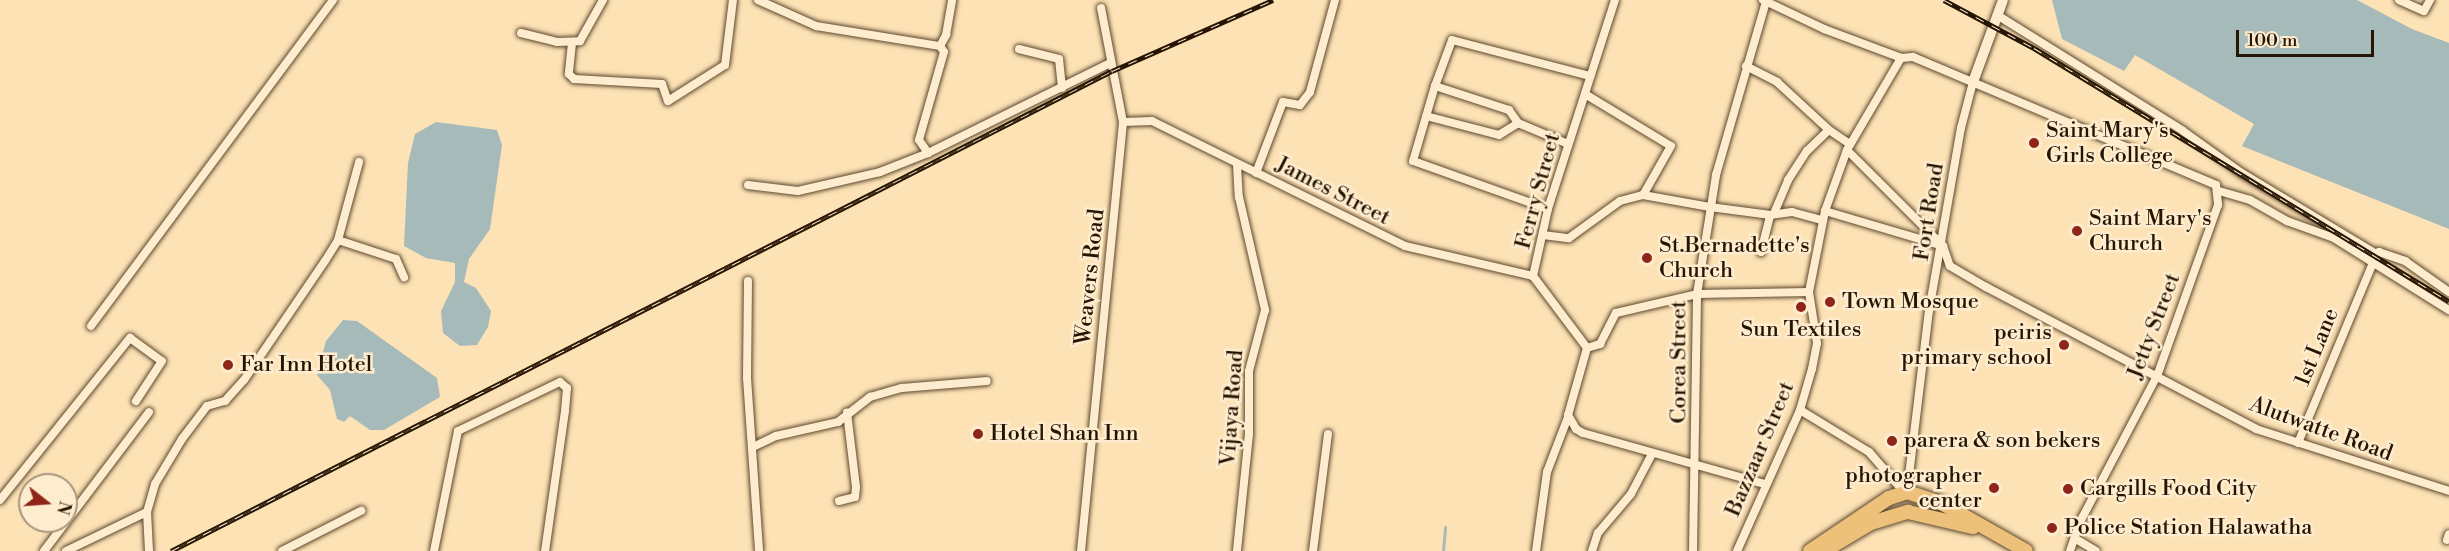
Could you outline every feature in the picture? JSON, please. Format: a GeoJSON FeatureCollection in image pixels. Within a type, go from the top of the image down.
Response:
{"type":"FeatureCollection","features":[{"type":"Feature","properties":{"kind":"highway"},"geometry":{"type":"LineString","coordinates":[[1908,492],[1896,504],[1908,513],[1987,531]]}},
{"type":"Feature","properties":{"kind":"highway"},"geometry":{"type":"LineString","coordinates":[[1810,551],[1888,498],[1908,492],[1943,504],[2011,547],[2026,551]]}},
{"type":"Feature","properties":{"kind":"highway"},"geometry":{"type":"LineString","coordinates":[[1824,551],[1871,523],[1908,513]]}},
{"type":"Feature","properties":{"kind":"street"},"geometry":{"type":"LineString","coordinates":[[91,326],[333,0]]}},
{"type":"Feature","properties":{"kind":"street"},"geometry":{"type":"LineString","coordinates":[[521,33],[572,44],[580,41],[603,0]]}},
{"type":"Feature","properties":{"kind":"street"},"geometry":{"type":"LineString","coordinates":[[572,44],[569,74],[574,79],[662,84],[668,101],[724,65],[733,0]]}},
{"type":"Feature","properties":{"kind":"street"},"geometry":{"type":"LineString","coordinates":[[940,46],[946,36],[952,0]]}},
{"type":"Feature","properties":{"kind":"street"},"geometry":{"type":"LineString","coordinates":[[1256,172],[1283,102],[1300,105],[1310,92],[1335,0]]}},
{"type":"Feature","properties":{"kind":"street","name":"Ferry Street"},"geometry":{"type":"LineString","coordinates":[[1587,348],[1533,276],[1548,209],[1615,0]]}},
{"type":"Feature","properties":{"kind":"street"},"geometry":{"type":"LineString","coordinates":[[1973,82],[2003,0]]}},
{"type":"Feature","properties":{"kind":"street"},"geometry":{"type":"LineString","coordinates":[[2399,0],[2424,10],[2430,0]]}},
{"type":"Feature","properties":{"kind":"street"},"geometry":{"type":"LineString","coordinates":[[762,1],[816,26],[940,46],[944,52],[919,141],[921,149],[928,153]]}},
{"type":"Feature","properties":{"kind":"street"},"geometry":{"type":"LineString","coordinates":[[1764,1],[1901,58],[1913,57],[2210,180],[2219,191],[2334,238],[2449,310]]}},
{"type":"Feature","properties":{"kind":"street","name":"Corea Street"},"geometry":{"type":"LineString","coordinates":[[1693,551],[1697,468],[1697,294],[1710,207],[1764,1]]}},
{"type":"Feature","properties":{"kind":"street","name":"Weavers Road"},"geometry":{"type":"LineString","coordinates":[[1081,551],[1123,122],[1101,8]]}},
{"type":"Feature","properties":{"kind":"street"},"geometry":{"type":"LineString","coordinates":[[1996,15],[2183,131],[2240,172],[2375,253],[2405,261],[2449,292]]}},
{"type":"Feature","properties":{"kind":"street"},"geometry":{"type":"LineString","coordinates":[[1548,209],[1413,161],[1435,86],[1452,40],[1590,76]]}},
{"type":"Feature","properties":{"kind":"street"},"geometry":{"type":"LineString","coordinates":[[1019,49],[1059,59],[1062,88]]}},
{"type":"Feature","properties":{"kind":"street","name":"Bazzaar Street"},"geometry":{"type":"LineString","coordinates":[[1737,551],[1800,410],[1817,343],[1809,292],[1823,215],[1849,147],[1901,58]]}},
{"type":"Feature","properties":{"kind":"street"},"geometry":{"type":"LineString","coordinates":[[748,185],[798,191],[880,172],[928,153],[1110,63]]}},
{"type":"Feature","properties":{"kind":"street","name":"Alutwatte Road"},"geometry":{"type":"LineString","coordinates":[[1746,66],[1777,82],[1849,147],[1943,246],[1950,266],[2256,429],[2449,491]]}},
{"type":"Feature","properties":{"kind":"street","name":"Fort Road"},"geometry":{"type":"LineString","coordinates":[[1908,492],[1929,310],[1943,246],[1961,128],[1973,82]]}},
{"type":"Feature","properties":{"kind":"street"},"geometry":{"type":"LineString","coordinates":[[1435,86],[1509,110],[1518,123],[1568,144]]}},
{"type":"Feature","properties":{"kind":"street"},"geometry":{"type":"LineString","coordinates":[[1585,94],[1671,146],[1643,195]]}},
{"type":"Feature","properties":{"kind":"street"},"geometry":{"type":"LineString","coordinates":[[1426,116],[1499,135],[1518,123]]}},
{"type":"Feature","properties":{"kind":"street","name":"James Street"},"geometry":{"type":"LineString","coordinates":[[1123,122],[1152,121],[1404,246],[1533,276]]}},
{"type":"Feature","properties":{"kind":"street"},"geometry":{"type":"LineString","coordinates":[[1761,252],[1772,213],[1801,160],[1829,130]]}},
{"type":"Feature","properties":{"kind":"street"},"geometry":{"type":"LineString","coordinates":[[150,551],[147,512],[155,484],[182,439],[207,406],[225,400],[244,380],[277,337],[338,240],[359,162]]}},
{"type":"Feature","properties":{"kind":"street","name":"Vijaya Road"},"geometry":{"type":"LineString","coordinates":[[1237,164],[1239,197],[1265,310],[1248,371],[1249,434],[1238,551]]}},
{"type":"Feature","properties":{"kind":"street","name":"Jetty Street"},"geometry":{"type":"LineString","coordinates":[[2070,551],[2080,522],[2157,376],[2218,205],[2219,191]]}},
{"type":"Feature","properties":{"kind":"street"},"geometry":{"type":"LineString","coordinates":[[1543,235],[1569,238],[1620,201],[1643,195],[1710,207],[1823,215],[1943,246]]}},
{"type":"Feature","properties":{"kind":"street"},"geometry":{"type":"LineString","coordinates":[[338,240],[396,259],[404,277]]}},
{"type":"Feature","properties":{"kind":"street"},"geometry":{"type":"LineString","coordinates":[[2370,262],[2375,253]]}},
{"type":"Feature","properties":{"kind":"street","name":"1st Lane"},"geometry":{"type":"LineString","coordinates":[[2298,444],[2370,262]]}},
{"type":"Feature","properties":{"kind":"street"},"geometry":{"type":"LineString","coordinates":[[748,281],[747,378],[759,551]]}},
{"type":"Feature","properties":{"kind":"street"},"geometry":{"type":"LineString","coordinates":[[1536,551],[1547,472],[1568,415],[1587,348],[1600,344],[1616,313],[1697,294],[1809,292]]}},
{"type":"Feature","properties":{"kind":"street"},"geometry":{"type":"LineString","coordinates":[[0,500],[130,338],[162,361],[136,401]]}},
{"type":"Feature","properties":{"kind":"street"},"geometry":{"type":"LineString","coordinates":[[753,447],[776,436],[838,422],[847,411],[870,397],[902,388],[987,381]]}},
{"type":"Feature","properties":{"kind":"street"},"geometry":{"type":"LineString","coordinates":[[434,551],[458,431],[560,382],[567,388],[566,411],[545,551]]}},
{"type":"Feature","properties":{"kind":"street"},"geometry":{"type":"LineString","coordinates":[[1800,410],[1869,452],[1908,492]]}},
{"type":"Feature","properties":{"kind":"street"},"geometry":{"type":"LineString","coordinates":[[839,501],[855,497],[856,486],[845,421],[847,411]]}},
{"type":"Feature","properties":{"kind":"street"},"geometry":{"type":"LineString","coordinates":[[44,551],[149,412]]}},
{"type":"Feature","properties":{"kind":"street"},"geometry":{"type":"LineString","coordinates":[[1568,415],[1576,429],[1583,433],[1697,468],[1765,484]]}},
{"type":"Feature","properties":{"kind":"street"},"geometry":{"type":"LineString","coordinates":[[1313,551],[1328,434]]}},
{"type":"Feature","properties":{"kind":"street"},"geometry":{"type":"LineString","coordinates":[[1592,551],[1598,533],[1631,494],[1652,454]]}},
{"type":"Feature","properties":{"kind":"street"},"geometry":{"type":"LineString","coordinates":[[66,551],[147,512]]}},
{"type":"Feature","properties":{"kind":"street"},"geometry":{"type":"LineString","coordinates":[[282,551],[361,512]]}},
{"type":"Feature","properties":{"kind":"street"},"geometry":{"type":"LineString","coordinates":[[2076,539],[2096,551]]}},
{"type":"Feature","properties":{"kind":"shaded area"},"geometry":{"type":"Polygon","coordinates":[[[2052,0],[2357,0],[2412,29],[2449,43],[2449,229],[2242,146],[2254,124],[2135,55],[2124,71],[2062,39],[2052,0]]]}},
{"type":"Feature","properties":{"kind":"shaded area"},"geometry":{"type":"Polygon","coordinates":[[[436,122],[497,130],[502,145],[490,229],[469,259],[464,282],[476,288],[491,311],[488,327],[477,345],[460,346],[443,333],[441,311],[455,282],[455,263],[426,258],[404,246],[408,163],[415,134],[436,122]]]}},
{"type":"Feature","properties":{"kind":"shaded area"},"geometry":{"type":"Polygon","coordinates":[[[343,320],[357,321],[437,378],[440,397],[384,430],[370,430],[350,416],[344,422],[337,419],[330,390],[317,375],[326,341],[343,320]]]}},
{"type":"Feature","properties":{"kind":"waterway"},"geometry":{"type":"LineString","coordinates":[[1443,551],[1445,527]]}},
{"type":"Feature","properties":{"kind":"railway"},"geometry":{"type":"LineString","coordinates":[[171,551],[1112,71],[1273,0]]}},
{"type":"Feature","properties":{"kind":"railway"},"geometry":{"type":"LineString","coordinates":[[1944,0],[2034,48],[2449,301]]}},
{"type":"Feature","properties":{"kind":"place","name":"Saint Mary's Girls College"},"geometry":{"type":"Point","coordinates":[2034,143]}},
{"type":"Feature","properties":{"kind":"place","name":"Saint Mary's Church"},"geometry":{"type":"Point","coordinates":[2077,231]}},
{"type":"Feature","properties":{"kind":"place","name":"St.Bernadette's Church"},"geometry":{"type":"Point","coordinates":[1647,258]}},
{"type":"Feature","properties":{"kind":"place","name":"Town Mosque"},"geometry":{"type":"Point","coordinates":[1830,302]}},
{"type":"Feature","properties":{"kind":"place","name":"Sun Textiles"},"geometry":{"type":"Point","coordinates":[1801,307]}},
{"type":"Feature","properties":{"kind":"place","name":"peiris primary school"},"geometry":{"type":"Point","coordinates":[2064,345]}},
{"type":"Feature","properties":{"kind":"place","name":"Far Inn Hotel"},"geometry":{"type":"Point","coordinates":[228,365]}},
{"type":"Feature","properties":{"kind":"place","name":"Hotel Shan Inn"},"geometry":{"type":"Point","coordinates":[978,434]}},
{"type":"Feature","properties":{"kind":"place","name":"parera & son bekers"},"geometry":{"type":"Point","coordinates":[1892,441]}},
{"type":"Feature","properties":{"kind":"place","name":"photographer center"},"geometry":{"type":"Point","coordinates":[1994,488]}},
{"type":"Feature","properties":{"kind":"place","name":"Cargills Food City"},"geometry":{"type":"Point","coordinates":[2068,489]}},
{"type":"Feature","properties":{"kind":"place","name":"Police Station Halawatha"},"geometry":{"type":"Point","coordinates":[2052,528]}}]}
